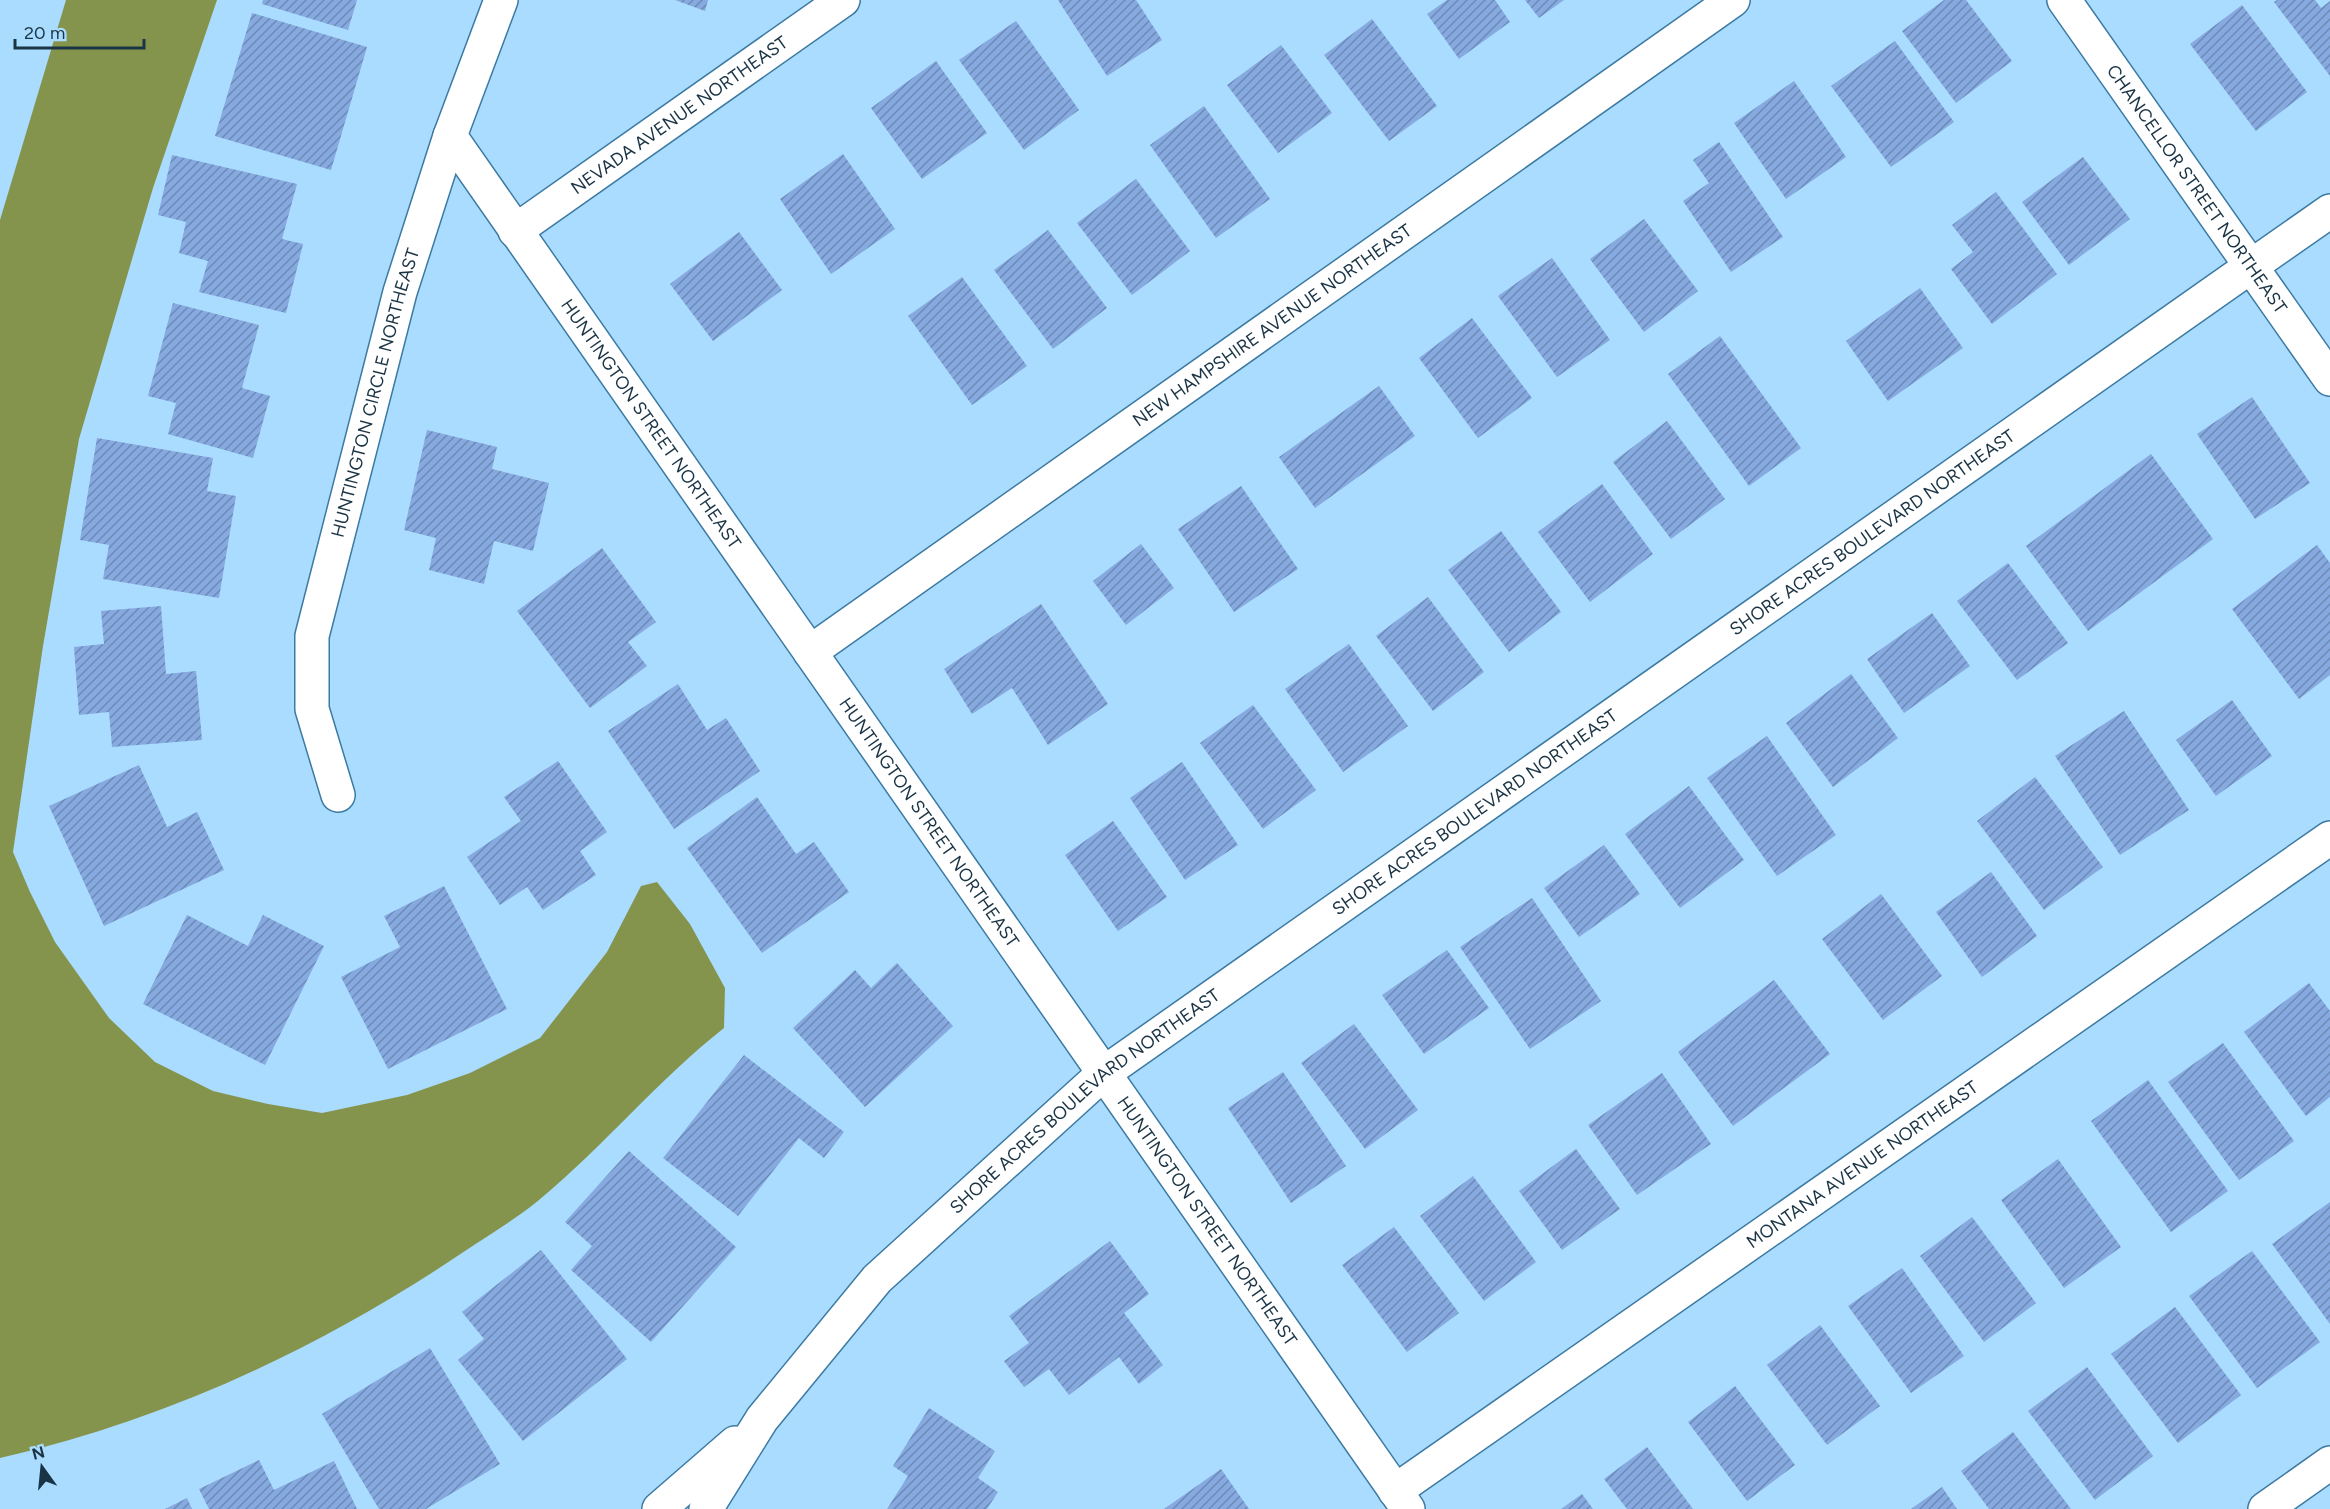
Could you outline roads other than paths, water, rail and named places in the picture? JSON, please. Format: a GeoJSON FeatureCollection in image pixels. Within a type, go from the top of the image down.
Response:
{"type":"FeatureCollection","features":[{"type":"Feature","properties":{"kind":"street","name":"HUNTINGTON CIRCLE NORTHEAST"},"geometry":{"type":"LineString","coordinates":[[338,795],[312,709],[312,636],[400,292],[450,136],[501,0]]}},
{"type":"Feature","properties":{"kind":"street","name":"NEVADA AVENUE NORTHEAST"},"geometry":{"type":"LineString","coordinates":[[515,231],[843,0]]}},
{"type":"Feature","properties":{"kind":"street","name":"NEW HAMPSHIRE AVENUE NORTHEAST"},"geometry":{"type":"LineString","coordinates":[[810,652],[1733,0]]}},
{"type":"Feature","properties":{"kind":"street","name":"CHANCELLOR STREET NORTHEAST"},"geometry":{"type":"LineString","coordinates":[[2064,0],[2330,379]]}},
{"type":"Feature","properties":{"kind":"street","name":"HUNTINGTON STREET NORTHEAST"},"geometry":{"type":"LineString","coordinates":[[450,136],[1402,1500]]}},
{"type":"Feature","properties":{"kind":"street","name":"SHORE ACRES BOULEVARD NORTHEAST"},"geometry":{"type":"LineString","coordinates":[[706,1509],[762,1419],[877,1279],[1104,1073],[2330,211]]}},
{"type":"Feature","properties":{"kind":"street","name":"MONTANA AVENUE NORTHEAST"},"geometry":{"type":"LineString","coordinates":[[1402,1500],[2330,838]]}},
{"type":"Feature","properties":{"kind":"street"},"geometry":{"type":"LineString","coordinates":[[659,1509],[762,1419]]}},
{"type":"Feature","properties":{"kind":"street"},"geometry":{"type":"LineString","coordinates":[[2265,1509],[2330,1463]]}}]}
